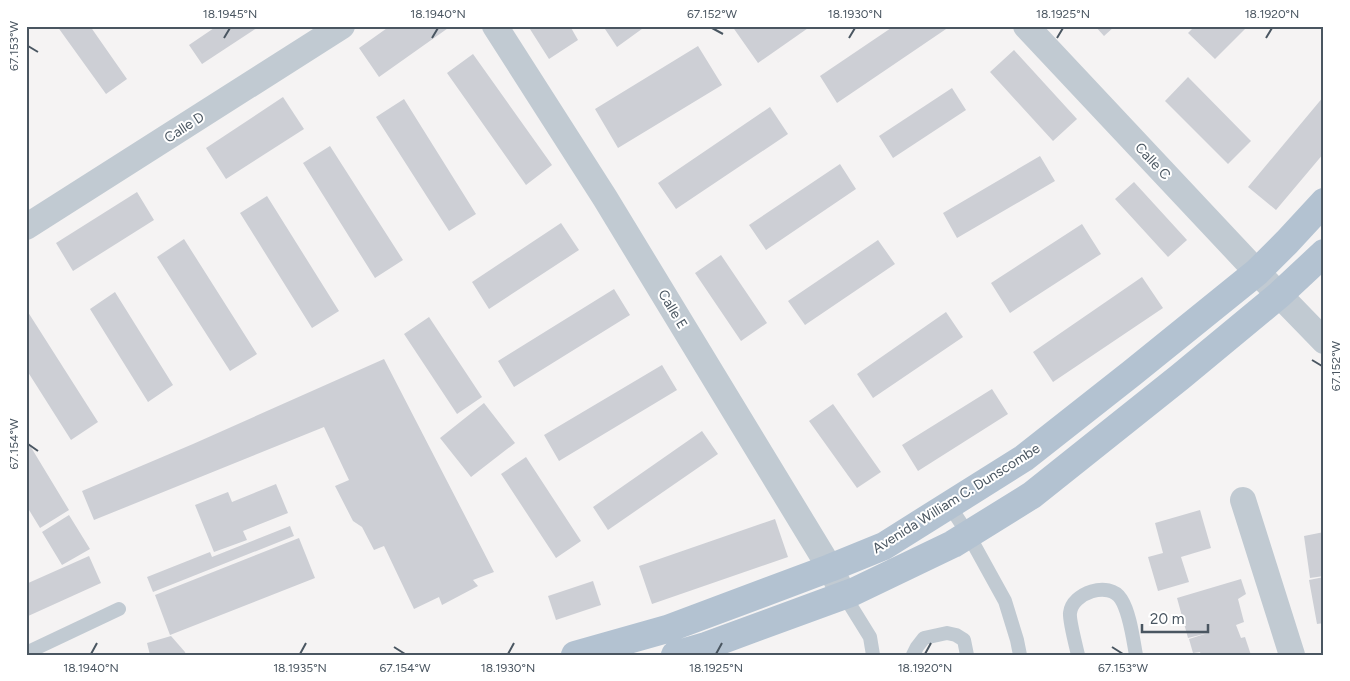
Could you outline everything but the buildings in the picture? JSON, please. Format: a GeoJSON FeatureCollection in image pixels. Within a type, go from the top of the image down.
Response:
{"type":"FeatureCollection","features":[{"type":"Feature","properties":{"kind":"main road","name":"Avenida William C. Dunscombe"},"geometry":{"type":"LineString","coordinates":[[575,655],[667,629],[884,546],[1024,458],[1257,272],[1324,202]]}},
{"type":"Feature","properties":{"kind":"main road"},"geometry":{"type":"LineString","coordinates":[[675,655],[706,646],[853,592],[953,544],[1032,495],[1279,295],[1324,253]]}},
{"type":"Feature","properties":{"kind":"street","name":"Calle E"},"geometry":{"type":"LineString","coordinates":[[495,26],[606,198],[830,568],[844,595]]}},
{"type":"Feature","properties":{"kind":"street","name":"Calle C"},"geometry":{"type":"LineString","coordinates":[[1026,26],[1324,341]]}},
{"type":"Feature","properties":{"kind":"street","name":"Calle D"},"geometry":{"type":"LineString","coordinates":[[26,228],[334,28]]}},
{"type":"Feature","properties":{"kind":"street"},"geometry":{"type":"LineString","coordinates":[[1243,500],[1292,655]]}},
{"type":"Feature","properties":{"kind":"lane"},"geometry":{"type":"LineString","coordinates":[[949,505],[968,534],[1005,601],[1020,655]]}},
{"type":"Feature","properties":{"kind":"lane"},"geometry":{"type":"LineString","coordinates":[[1078,655],[1070,614],[1074,604],[1082,597],[1090,592],[1100,590],[1110,591],[1121,598],[1128,617],[1136,655]]}},
{"type":"Feature","properties":{"kind":"lane"},"geometry":{"type":"LineString","coordinates":[[844,595],[870,637],[873,655]]}},
{"type":"Feature","properties":{"kind":"lane"},"geometry":{"type":"LineString","coordinates":[[26,652],[119,609]]}},
{"type":"Feature","properties":{"kind":"lane"},"geometry":{"type":"LineString","coordinates":[[913,655],[924,638],[947,633],[964,640],[967,655]]}}]}
